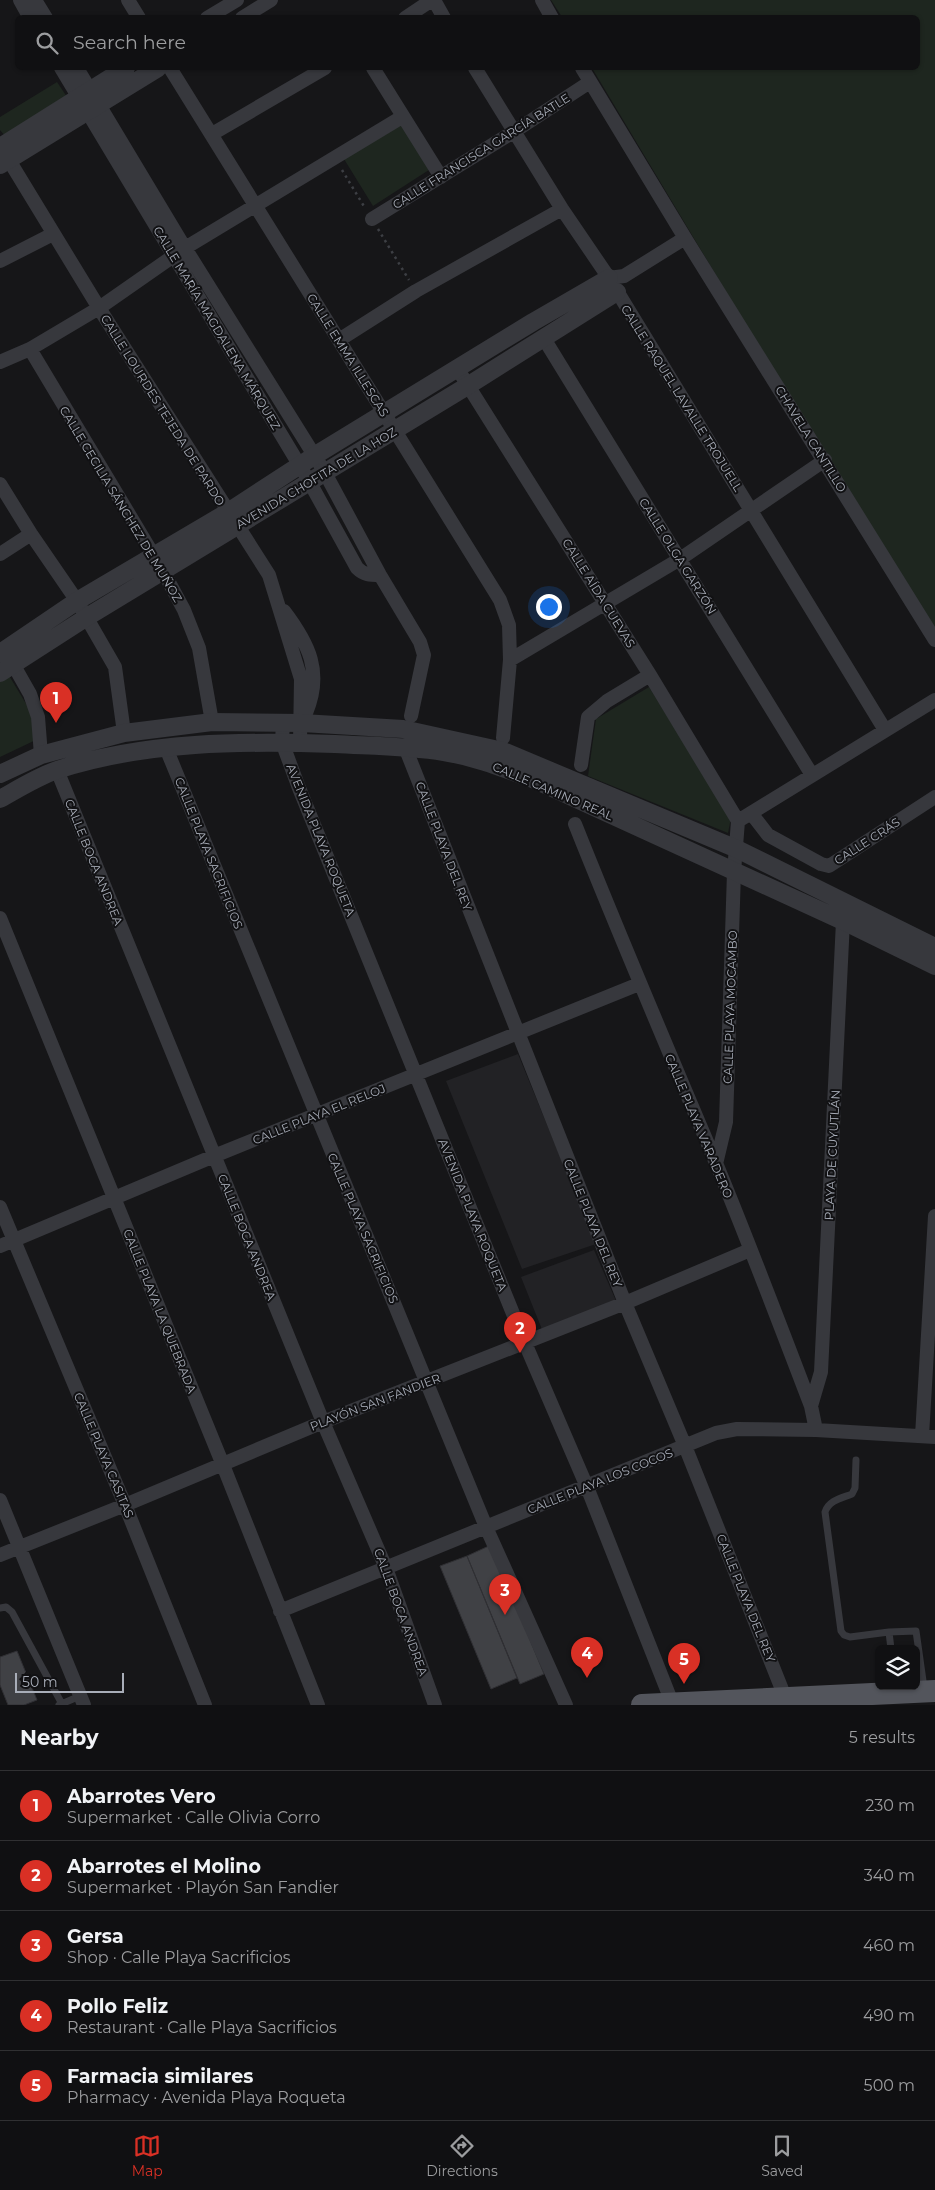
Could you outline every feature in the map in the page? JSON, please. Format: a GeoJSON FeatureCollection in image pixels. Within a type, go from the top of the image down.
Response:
{"type":"FeatureCollection","features":[{"type":"Feature","properties":{"kind":"main road"},"geometry":{"type":"LineString","coordinates":[[642,1705],[895,1690],[930,1691]]}},
{"type":"Feature","properties":{"kind":"street"},"geometry":{"type":"LineString","coordinates":[[20,0],[28,15]]}},
{"type":"Feature","properties":{"kind":"street"},"geometry":{"type":"LineString","coordinates":[[35,0],[44,15]]}},
{"type":"Feature","properties":{"kind":"street"},"geometry":{"type":"LineString","coordinates":[[128,0],[138,15]]}},
{"type":"Feature","properties":{"kind":"street"},"geometry":{"type":"LineString","coordinates":[[213,15],[237,0]]}},
{"type":"Feature","properties":{"kind":"street"},"geometry":{"type":"LineString","coordinates":[[247,15],[271,0]]}},
{"type":"Feature","properties":{"kind":"street"},"geometry":{"type":"LineString","coordinates":[[410,15],[433,0],[442,15]]}},
{"type":"Feature","properties":{"kind":"street"},"geometry":{"type":"LineString","coordinates":[[542,0],[550,15]]}},
{"type":"Feature","properties":{"kind":"street","name":"CALLE MARÍA MAGDALENA MÁRQUEZ"},"geometry":{"type":"LineString","coordinates":[[63,70],[90,100]]}},
{"type":"Feature","properties":{"kind":"street","name":"CALLE MARÍA MAGDALENA MÁRQUEZ"},"geometry":{"type":"LineString","coordinates":[[78,70],[90,100],[306,461],[309,481],[357,568],[362,573],[380,575]]}},
{"type":"Feature","properties":{"kind":"street"},"geometry":{"type":"LineString","coordinates":[[90,100],[124,70]]}},
{"type":"Feature","properties":{"kind":"street"},"geometry":{"type":"LineString","coordinates":[[2,154],[90,100],[154,70]]}},
{"type":"Feature","properties":{"kind":"street","name":"CALLE EMMA ILLESCAS"},"geometry":{"type":"LineString","coordinates":[[171,70],[500,600],[509,625],[510,660],[503,738]]}},
{"type":"Feature","properties":{"kind":"street"},"geometry":{"type":"LineString","coordinates":[[212,134],[322,70]]}},
{"type":"Feature","properties":{"kind":"street"},"geometry":{"type":"LineString","coordinates":[[374,70],[441,177]]}},
{"type":"Feature","properties":{"kind":"street","name":"CALLE RAQUEL LAVALLE TROJUELL"},"geometry":{"type":"LineString","coordinates":[[477,70],[562,209],[617,282],[885,730]]}},
{"type":"Feature","properties":{"kind":"street","name":"CHAVELA CANTILLO"},"geometry":{"type":"LineString","coordinates":[[583,70],[685,238],[825,460],[935,640]]}},
{"type":"Feature","properties":{"kind":"street","name":"CALLE FRANCISCA GARCÍA BATLE"},"geometry":{"type":"LineString","coordinates":[[372,219],[515,131],[590,82]]}},
{"type":"Feature","properties":{"kind":"street"},"geometry":{"type":"LineString","coordinates":[[0,362],[30,349],[99,308],[180,252],[402,117]]}},
{"type":"Feature","properties":{"kind":"street","name":"CALLE LOURDES TEJEDA DE PARDO"},"geometry":{"type":"LineString","coordinates":[[2,154],[269,575],[301,679],[302,723],[300,743]]}},
{"type":"Feature","properties":{"kind":"street"},"geometry":{"type":"LineString","coordinates":[[339,340],[416,291],[562,209]]}},
{"type":"Feature","properties":{"kind":"street"},"geometry":{"type":"LineString","coordinates":[[0,261],[53,234]]}},
{"type":"Feature","properties":{"kind":"street","name":"AVENIDA CHOFITA DE LA HOZ"},"geometry":{"type":"LineString","coordinates":[[2,652],[77,601],[154,556],[309,481],[469,385],[542,337],[617,282],[685,238]]}},
{"type":"Feature","properties":{"kind":"street","name":"AVENIDA CHOFITA DE LA HOZ"},"geometry":{"type":"LineString","coordinates":[[7,669],[163,571],[306,461],[457,368],[617,282]]}},
{"type":"Feature","properties":{"kind":"street","name":"CALLE OLGA GARZÓN"},"geometry":{"type":"LineString","coordinates":[[542,337],[812,775]]}},
{"type":"Feature","properties":{"kind":"street","name":"CALLE CECILIA SÁNCHEZ DE MUÑOZ"},"geometry":{"type":"LineString","coordinates":[[30,349],[163,571],[184,610],[199,648],[212,722]]}},
{"type":"Feature","properties":{"kind":"street","name":"CALLE AÍDA CUEVAS"},"geometry":{"type":"LineString","coordinates":[[457,368],[650,674],[738,820]]}},
{"type":"Feature","properties":{"kind":"street"},"geometry":{"type":"LineString","coordinates":[[510,660],[680,559],[753,511],[825,460]]}},
{"type":"Feature","properties":{"kind":"street","name":"CALLE MARÍA MAGDALENA MÁRQUEZ"},"geometry":{"type":"LineString","coordinates":[[306,461],[324,472],[380,575],[420,642],[424,654],[411,716]]}},
{"type":"Feature","properties":{"kind":"street"},"geometry":{"type":"LineString","coordinates":[[0,484],[31,534],[77,601],[115,667],[124,733]]}},
{"type":"Feature","properties":{"kind":"street"},"geometry":{"type":"LineString","coordinates":[[0,554],[31,534]]}},
{"type":"Feature","properties":{"kind":"street"},"geometry":{"type":"LineString","coordinates":[[2,652],[7,669],[30,694],[38,717],[41,755]]}},
{"type":"Feature","properties":{"kind":"street"},"geometry":{"type":"LineString","coordinates":[[581,765],[588,717],[607,701],[650,674]]}},
{"type":"Feature","properties":{"kind":"street"},"geometry":{"type":"LineString","coordinates":[[738,820],[935,700]]}},
{"type":"Feature","properties":{"kind":"street","name":"CALLE CAMINO REAL"},"geometry":{"type":"LineString","coordinates":[[0,774],[41,755],[124,733],[212,722],[283,722],[403,728],[503,751],[737,849],[935,947]]}},
{"type":"Feature","properties":{"kind":"street","name":"AVENIDA PLAYA ROQUETA"},"geometry":{"type":"LineString","coordinates":[[283,722],[282,742],[298,788],[525,1343],[587,1487],[673,1704]]}},
{"type":"Feature","properties":{"kind":"street","name":"CALLE CAMINO REAL"},"geometry":{"type":"LineString","coordinates":[[0,799],[57,770],[116,756],[166,748],[282,742],[405,747],[446,752],[493,764],[544,784],[935,966]]}},
{"type":"Feature","properties":{"kind":"street","name":"CALLE PLAYA DEL REY"},"geometry":{"type":"LineString","coordinates":[[405,747],[625,1303],[685,1446],[785,1697]]}},
{"type":"Feature","properties":{"kind":"street","name":"CALLE PLAYA SACRIFICIOS"},"geometry":{"type":"LineString","coordinates":[[166,748],[486,1527],[566,1705]]}},
{"type":"Feature","properties":{"kind":"street","name":"CALLE BOCA ANDREA"},"geometry":{"type":"LineString","coordinates":[[57,770],[323,1422],[386,1568],[435,1705]]}},
{"type":"Feature","properties":{"kind":"street","name":"CALLE CRÁS"},"geometry":{"type":"LineString","coordinates":[[751,813],[768,834],[821,864],[829,866],[935,797]]}},
{"type":"Feature","properties":{"kind":"street","name":"CALLE PLAYA MOCAMBO"},"geometry":{"type":"LineString","coordinates":[[716,1164],[726,1122],[734,872],[738,820]]}},
{"type":"Feature","properties":{"kind":"street","name":"CALLE PLAYA VARADERO"},"geometry":{"type":"LineString","coordinates":[[574,824],[639,984],[716,1164],[811,1406],[816,1430]]}},
{"type":"Feature","properties":{"kind":"street","name":"PLAYA DE CUYUTLÁN"},"geometry":{"type":"LineString","coordinates":[[811,1406],[821,1372],[843,922],[850,904]]}},
{"type":"Feature","properties":{"kind":"street","name":"CALLE PLAYA LA QUEBRADA"},"geometry":{"type":"LineString","coordinates":[[0,918],[223,1465],[318,1705]]}},
{"type":"Feature","properties":{"kind":"street","name":"CALLE PLAYA EL RELOJ"},"geometry":{"type":"LineString","coordinates":[[0,1246],[114,1200],[214,1156],[639,984]]}},
{"type":"Feature","properties":{"kind":"street","name":"CALLE PLAYA CASITAS"},"geometry":{"type":"LineString","coordinates":[[0,1206],[125,1506],[205,1705]]}},
{"type":"Feature","properties":{"kind":"street"},"geometry":{"type":"LineString","coordinates":[[928,1437],[935,1216]]}},
{"type":"Feature","properties":{"kind":"street","name":"PLAYÓN SAN FANDIER"},"geometry":{"type":"LineString","coordinates":[[0,1555],[125,1506],[323,1422],[625,1303],[750,1250]]}},
{"type":"Feature","properties":{"kind":"street","name":"CALLE PLAYA LOS COCOS"},"geometry":{"type":"LineString","coordinates":[[280,1611],[716,1433],[737,1429],[816,1430],[928,1437]]}},
{"type":"Feature","properties":{"kind":"street"},"geometry":{"type":"LineString","coordinates":[[0,1500],[82,1700]]}},
{"type":"Feature","properties":{"kind":"lane"},"geometry":{"type":"LineString","coordinates":[[856,1460],[855,1488],[852,1494],[832,1502],[825,1512],[841,1630],[844,1635],[850,1637],[916,1631],[930,1691]]}},
{"type":"Feature","properties":{"kind":"lane"},"geometry":{"type":"LineString","coordinates":[[0,1608],[6,1607],[12,1612],[60,1704],[82,1700]]}},
{"type":"Feature","properties":{"kind":"lane"},"geometry":{"type":"LineString","coordinates":[[890,1632],[891,1645]]}},
{"type":"Feature","properties":{"kind":"shaded area"},"geometry":{"type":"Polygon","coordinates":[[[551,0],[935,0],[935,641],[593,70],[920,70],[920,15],[561,15],[551,0]]]}},
{"type":"Feature","properties":{"kind":"shaded area"},"geometry":{"type":"Polygon","coordinates":[[[57,82],[67,97],[5,136],[0,130],[0,117],[57,82]]]}},
{"type":"Feature","properties":{"kind":"shaded area"},"geometry":{"type":"Polygon","coordinates":[[[403,124],[432,168],[373,206],[344,159],[403,124]]]}},
{"type":"Feature","properties":{"kind":"shaded area"},"geometry":{"type":"Polygon","coordinates":[[[8,674],[28,707],[40,738],[0,757],[0,679],[8,674]]]}},
{"type":"Feature","properties":{"kind":"shaded area"},"geometry":{"type":"Polygon","coordinates":[[[649,687],[731,818],[728,833],[588,776],[596,719],[649,687]]]}},
{"type":"Feature","properties":{"kind":"shaded area"},"geometry":{"type":"Polygon","coordinates":[[[518,1054],[596,1244],[522,1269],[446,1081],[518,1054]]]}},
{"type":"Feature","properties":{"kind":"shaded area"},"geometry":{"type":"Polygon","coordinates":[[[594,1250],[616,1301],[543,1332],[521,1277],[594,1250]]]}},
{"type":"Feature","properties":{"kind":"building"},"geometry":{"type":"Polygon","coordinates":[[[491,1545],[544,1674],[520,1684],[467,1556],[491,1545]]]}},
{"type":"Feature","properties":{"kind":"building"},"geometry":{"type":"Polygon","coordinates":[[[467,1556],[517,1678],[491,1689],[440,1566],[467,1556]]]}},
{"type":"Feature","properties":{"kind":"building"},"geometry":{"type":"Polygon","coordinates":[[[17,1651],[37,1700],[24,1705],[8,1705],[0,1685],[0,1657],[17,1651]]]}},
{"type":"Feature","properties":{"kind":"place","name":"Abarrotes Vero"},"geometry":{"type":"Point","coordinates":[56,723]}},
{"type":"Feature","properties":{"kind":"place","name":"Abarrotes el Molino"},"geometry":{"type":"Point","coordinates":[520,1353]}},
{"type":"Feature","properties":{"kind":"place","name":"Gersa"},"geometry":{"type":"Point","coordinates":[505,1615]}},
{"type":"Feature","properties":{"kind":"place","name":"Pollo Feliz"},"geometry":{"type":"Point","coordinates":[587,1678]}},
{"type":"Feature","properties":{"kind":"place","name":"Farmacia similares"},"geometry":{"type":"Point","coordinates":[684,1684]}}]}
